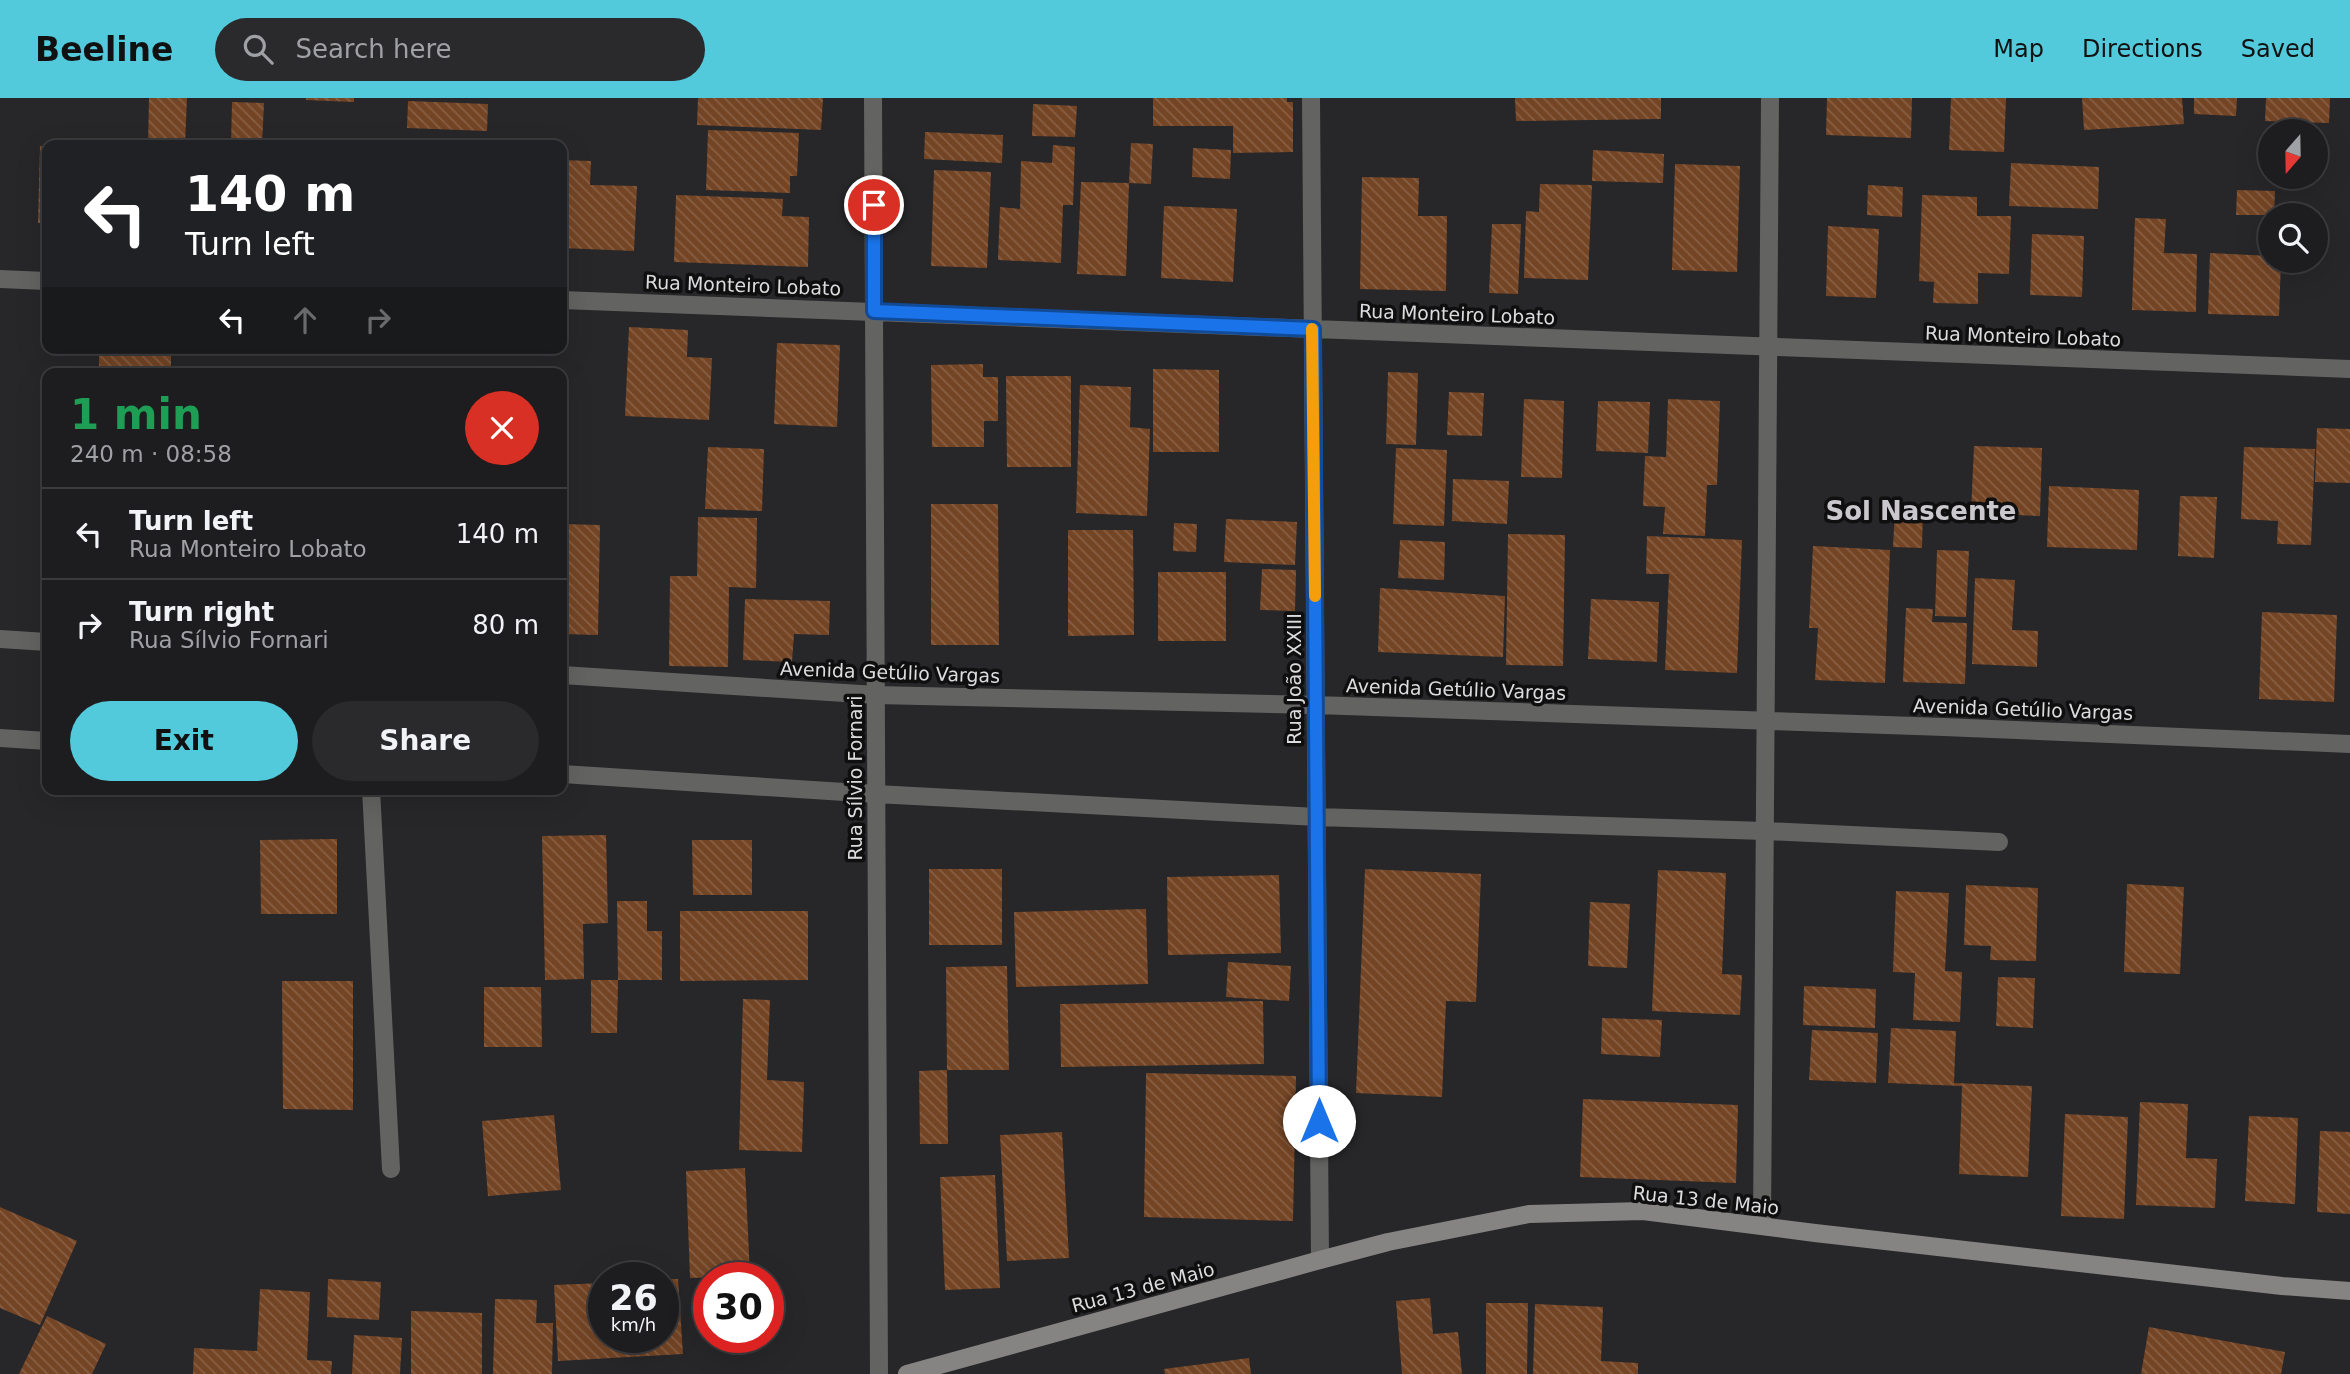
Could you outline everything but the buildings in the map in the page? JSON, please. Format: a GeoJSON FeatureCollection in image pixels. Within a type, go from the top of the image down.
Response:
{"type":"FeatureCollection","features":[{"type":"Feature","properties":{"kind":"main road","name":"Rua 13 de Maio"},"geometry":{"type":"LineString","coordinates":[[907,1374],[1320,1259],[1388,1242],[1529,1214],[1643,1212],[2283,1286],[2350,1291]]}},
{"type":"Feature","properties":{"kind":"street","name":"Rua Sílvio Fornari"},"geometry":{"type":"LineString","coordinates":[[873,98],[879,1374]]}},
{"type":"Feature","properties":{"kind":"street","name":"Rua João XXIII"},"geometry":{"type":"LineString","coordinates":[[1311,98],[1320,1259]]}},
{"type":"Feature","properties":{"kind":"street"},"geometry":{"type":"LineString","coordinates":[[1762,1226],[1770,98]]}},
{"type":"Feature","properties":{"kind":"street"},"geometry":{"type":"LineString","coordinates":[[0,279],[42,281]]}},
{"type":"Feature","properties":{"kind":"street","name":"Rua Monteiro Lobato"},"geometry":{"type":"LineString","coordinates":[[567,300],[2350,369]]}},
{"type":"Feature","properties":{"kind":"street"},"geometry":{"type":"LineString","coordinates":[[0,639],[42,642]]}},
{"type":"Feature","properties":{"kind":"street","name":"Avenida Getúlio Vargas"},"geometry":{"type":"LineString","coordinates":[[567,675],[876,695],[1316,705],[2350,744]]}},
{"type":"Feature","properties":{"kind":"street"},"geometry":{"type":"LineString","coordinates":[[0,738],[42,741]]}},
{"type":"Feature","properties":{"kind":"street"},"geometry":{"type":"LineString","coordinates":[[567,774],[1317,817],[1765,831],[1999,842]]}},
{"type":"Feature","properties":{"kind":"street"},"geometry":{"type":"LineString","coordinates":[[371,795],[391,1169]]}},
{"type":"Feature","properties":{"kind":"slow traffic"},"geometry":{"type":"LineString","coordinates":[[1312,329],[1315,596]]}},
{"type":"Feature","properties":{"kind":"district","name":"Sol Nascente"},"geometry":{"type":"Point","coordinates":[1921,511]}},
{"type":"Feature","properties":{"kind":"route"},"geometry":{"type":"LineString","coordinates":[[874,205],[874,311],[1313,329],[1319,1121]]}}]}
